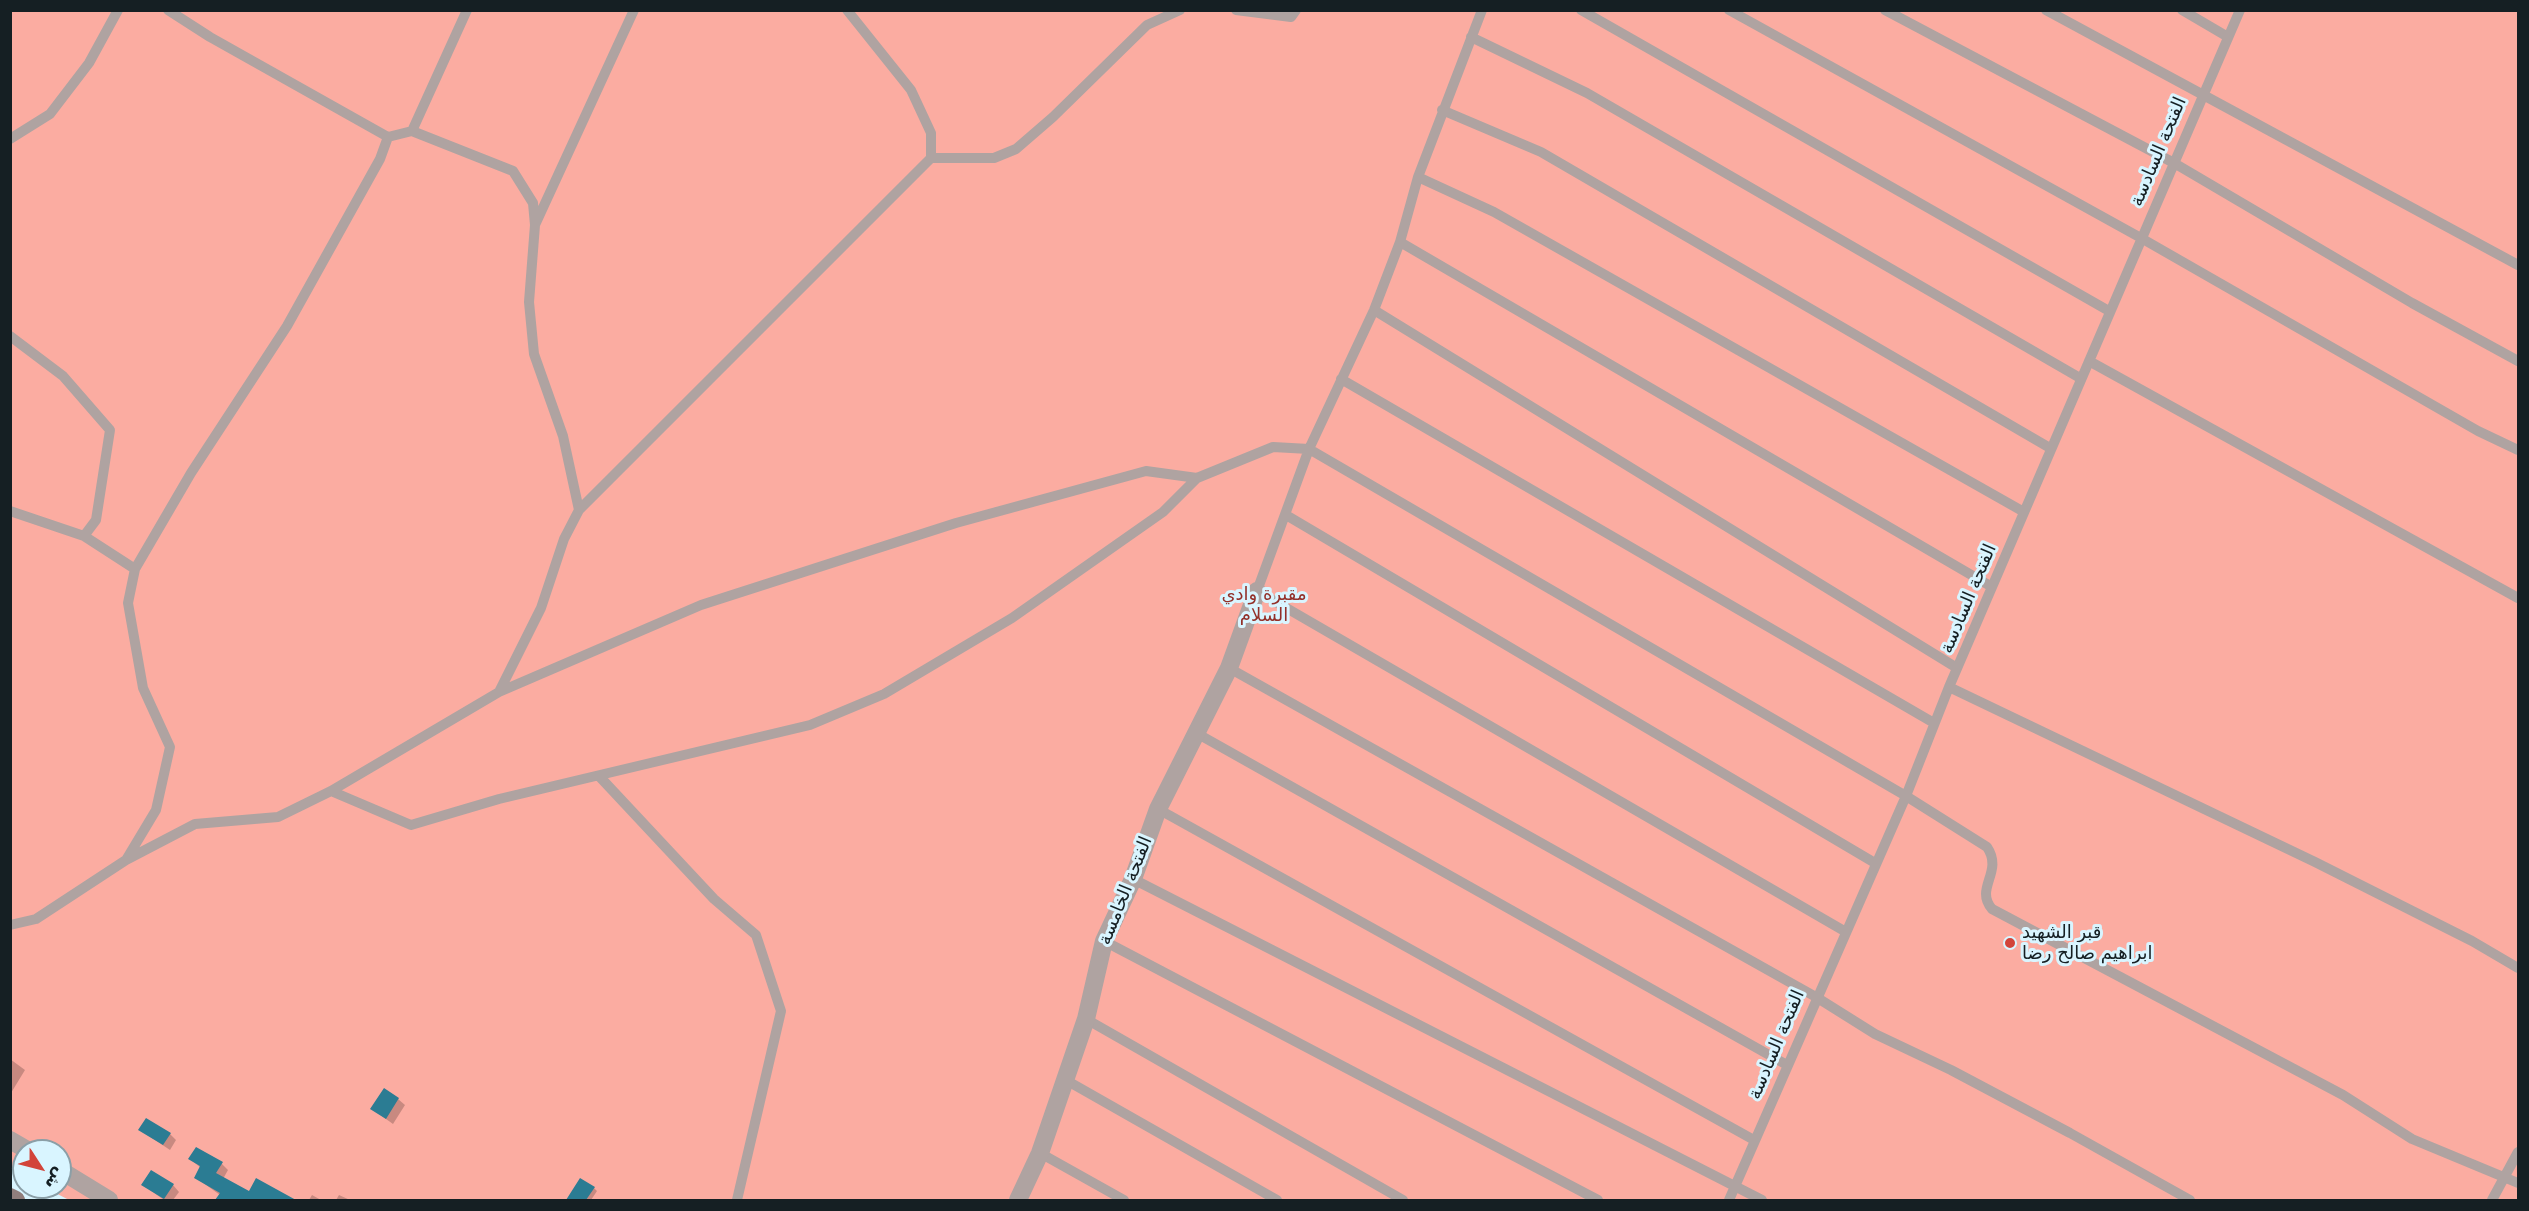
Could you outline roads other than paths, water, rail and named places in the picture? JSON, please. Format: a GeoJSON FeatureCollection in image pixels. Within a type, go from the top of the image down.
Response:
{"type":"FeatureCollection","features":[{"type":"Feature","properties":{"kind":"main road"},"geometry":{"type":"LineString","coordinates":[[10,1197],[15,1200]]}},
{"type":"Feature","properties":{"kind":"street","name":"الفتحة الخامسة"},"geometry":{"type":"LineString","coordinates":[[1018,1200],[1040,1153],[1086,1018],[1104,941],[1133,879],[1158,809],[1229,668],[1257,591]]}},
{"type":"Feature","properties":{"kind":"street"},"geometry":{"type":"LineString","coordinates":[[72,1177],[109,1200]]}},
{"type":"Feature","properties":{"kind":"lane"},"geometry":{"type":"LineString","coordinates":[[10,139],[50,114],[89,63],[118,10]]}},
{"type":"Feature","properties":{"kind":"lane"},"geometry":{"type":"LineString","coordinates":[[168,10],[210,38],[388,137],[412,131],[513,171],[532,202],[535,225],[529,302],[534,354],[563,436],[579,510]]}},
{"type":"Feature","properties":{"kind":"lane"},"geometry":{"type":"LineString","coordinates":[[412,131],[467,10]]}},
{"type":"Feature","properties":{"kind":"lane"},"geometry":{"type":"LineString","coordinates":[[535,225],[634,10]]}},
{"type":"Feature","properties":{"kind":"lane"},"geometry":{"type":"LineString","coordinates":[[847,10],[911,90],[931,133],[931,158]]}},
{"type":"Feature","properties":{"kind":"lane"},"geometry":{"type":"LineString","coordinates":[[499,692],[541,608],[564,539],[579,510],[931,158],[994,158],[1016,149],[1053,117],[1147,25],[1180,10]]}},
{"type":"Feature","properties":{"kind":"lane"},"geometry":{"type":"LineString","coordinates":[[1236,10],[1291,17],[1296,10]]}},
{"type":"Feature","properties":{"kind":"lane"},"geometry":{"type":"LineString","coordinates":[[1482,10],[1442,110],[1418,177],[1400,242],[1374,310],[1309,449],[1257,591],[1846,932]]}},
{"type":"Feature","properties":{"kind":"lane"},"geometry":{"type":"LineString","coordinates":[[1581,10],[2109,311]]}},
{"type":"Feature","properties":{"kind":"lane"},"geometry":{"type":"LineString","coordinates":[[1730,10],[2141,238],[2478,431],[2518,450]]}},
{"type":"Feature","properties":{"kind":"lane"},"geometry":{"type":"LineString","coordinates":[[1885,10],[2174,163],[2412,303],[2518,361]]}},
{"type":"Feature","properties":{"kind":"lane"},"geometry":{"type":"LineString","coordinates":[[2046,10],[2201,96],[2518,265]]}},
{"type":"Feature","properties":{"kind":"lane"},"geometry":{"type":"LineString","coordinates":[[2182,10],[2228,37]]}},
{"type":"Feature","properties":{"kind":"lane","name":"الفتحة السادسة"},"geometry":{"type":"LineString","coordinates":[[1729,1200],[1906,796],[1948,687],[2240,10]]}},
{"type":"Feature","properties":{"kind":"lane"},"geometry":{"type":"LineString","coordinates":[[1471,37],[1587,93],[2080,378]]}},
{"type":"Feature","properties":{"kind":"lane"},"geometry":{"type":"LineString","coordinates":[[1442,110],[1540,152],[2050,448]]}},
{"type":"Feature","properties":{"kind":"lane"},"geometry":{"type":"LineString","coordinates":[[126,860],[156,810],[170,747],[143,688],[128,603],[135,570],[191,473],[287,326],[380,159],[388,137]]}},
{"type":"Feature","properties":{"kind":"lane"},"geometry":{"type":"LineString","coordinates":[[1418,177],[1494,212],[2024,512]]}},
{"type":"Feature","properties":{"kind":"lane"},"geometry":{"type":"LineString","coordinates":[[1400,242],[1992,587]]}},
{"type":"Feature","properties":{"kind":"lane"},"geometry":{"type":"LineString","coordinates":[[1374,310],[1957,668]]}},
{"type":"Feature","properties":{"kind":"lane"},"geometry":{"type":"LineString","coordinates":[[10,336],[63,376],[110,430],[96,520],[84,536]]}},
{"type":"Feature","properties":{"kind":"lane"},"geometry":{"type":"LineString","coordinates":[[2089,362],[2518,598]]}},
{"type":"Feature","properties":{"kind":"lane"},"geometry":{"type":"LineString","coordinates":[[1341,379],[1934,723]]}},
{"type":"Feature","properties":{"kind":"lane"},"geometry":{"type":"LineString","coordinates":[[331,791],[411,825],[499,799],[810,725],[884,694],[1012,618],[1163,512],[1197,478],[1273,447],[1309,449],[1906,796],[1987,847],[1994,857],[1994,868],[1985,894],[1986,903],[1992,909],[2343,1095],[2412,1139],[2518,1183]]}},
{"type":"Feature","properties":{"kind":"lane"},"geometry":{"type":"LineString","coordinates":[[10,925],[36,918],[126,860],[195,824],[278,817],[331,791],[499,692],[701,605],[956,523],[1146,471],[1197,478]]}},
{"type":"Feature","properties":{"kind":"lane"},"geometry":{"type":"LineString","coordinates":[[10,511],[84,536],[135,570]]}},
{"type":"Feature","properties":{"kind":"lane"},"geometry":{"type":"LineString","coordinates":[[1286,515],[1875,863]]}},
{"type":"Feature","properties":{"kind":"lane"},"geometry":{"type":"LineString","coordinates":[[1229,668],[1816,997],[1875,1034],[1951,1070],[2190,1200]]}},
{"type":"Feature","properties":{"kind":"lane"},"geometry":{"type":"LineString","coordinates":[[1948,687],[2315,862],[2472,941],[2518,968]]}},
{"type":"Feature","properties":{"kind":"lane"},"geometry":{"type":"LineString","coordinates":[[1197,734],[1787,1065]]}},
{"type":"Feature","properties":{"kind":"lane"},"geometry":{"type":"LineString","coordinates":[[599,776],[714,899],[756,935],[781,1011],[737,1200]]}},
{"type":"Feature","properties":{"kind":"lane"},"geometry":{"type":"LineString","coordinates":[[1158,809],[1754,1140]]}},
{"type":"Feature","properties":{"kind":"lane"},"geometry":{"type":"LineString","coordinates":[[1133,879],[1734,1188],[1762,1200]]}},
{"type":"Feature","properties":{"kind":"lane"},"geometry":{"type":"LineString","coordinates":[[1104,941],[1598,1200]]}},
{"type":"Feature","properties":{"kind":"lane"},"geometry":{"type":"LineString","coordinates":[[1086,1018],[1403,1200]]}},
{"type":"Feature","properties":{"kind":"lane"},"geometry":{"type":"LineString","coordinates":[[1064,1079],[1276,1200]]}},
{"type":"Feature","properties":{"kind":"lane"},"geometry":{"type":"LineString","coordinates":[[2492,1200],[2518,1152]]}},
{"type":"Feature","properties":{"kind":"lane"},"geometry":{"type":"LineString","coordinates":[[1040,1153],[1124,1200]]}},
{"type":"Feature","properties":{"kind":"place","name":"قبر الشهيد ابراهيم صالح رضا"},"geometry":{"type":"Point","coordinates":[2010,943]}},
{"type":"Feature","properties":{"kind":"park label","name":"مقبرة وادي السلام"},"geometry":{"type":"Point","coordinates":[1264,605]}}]}
